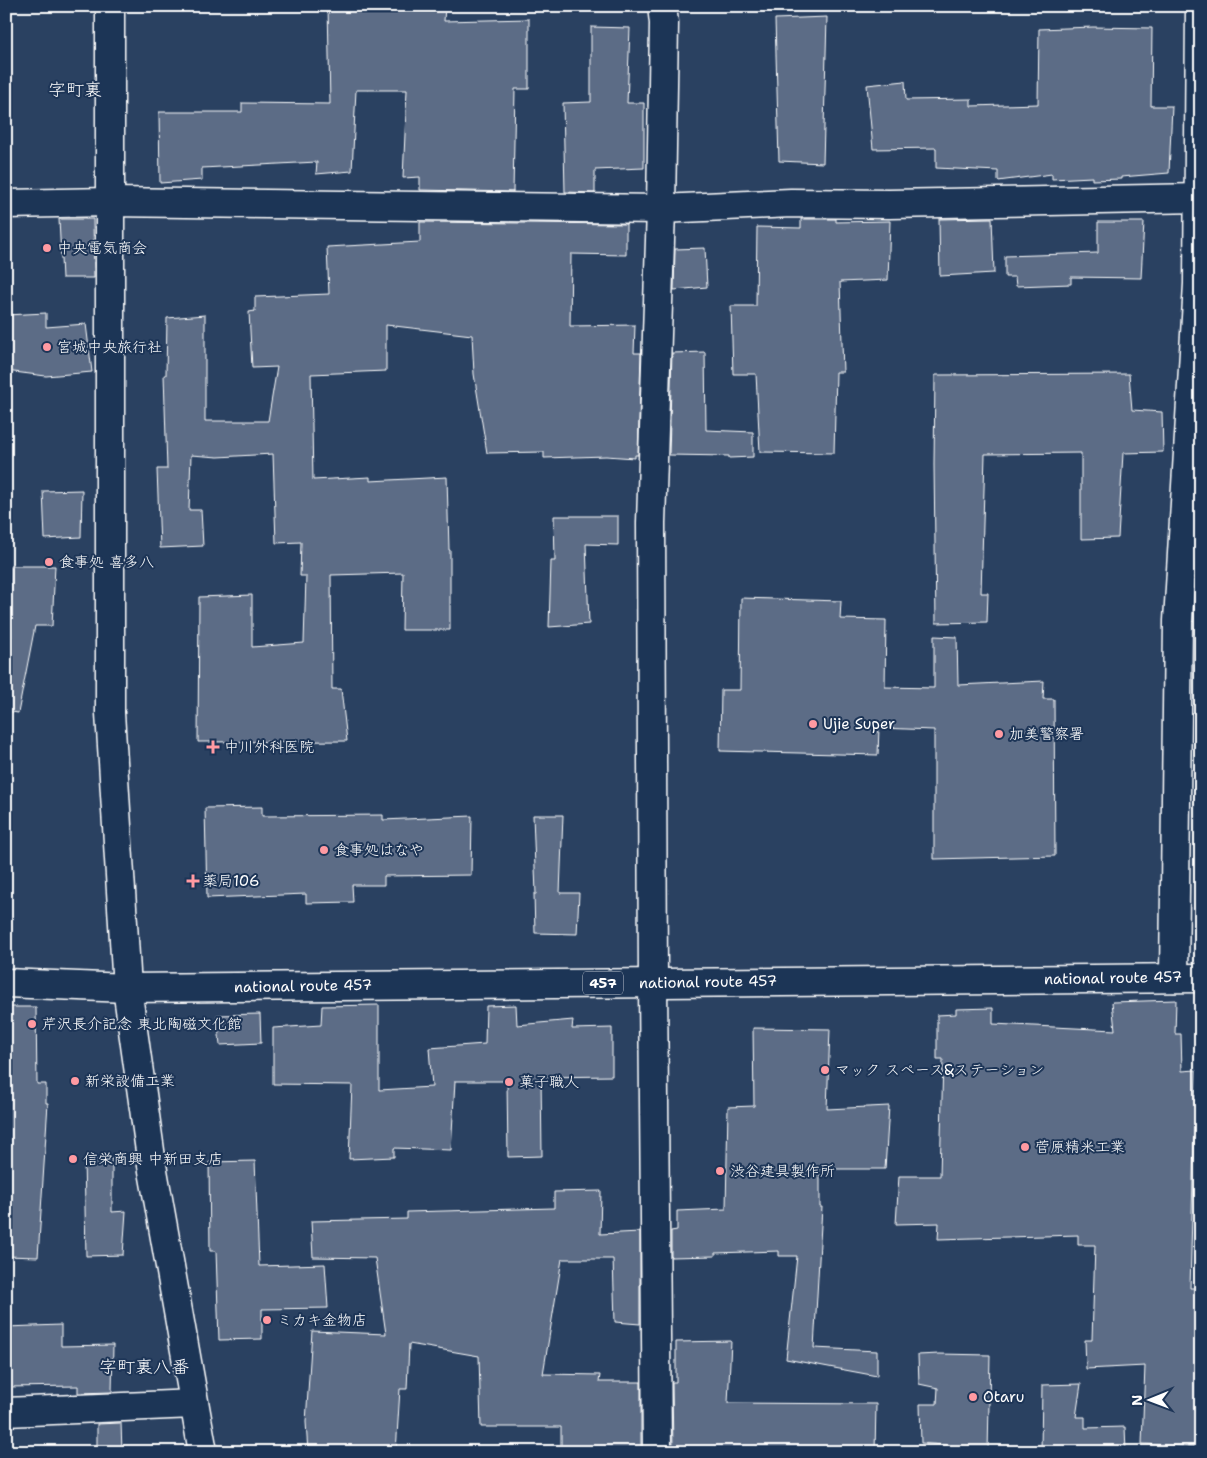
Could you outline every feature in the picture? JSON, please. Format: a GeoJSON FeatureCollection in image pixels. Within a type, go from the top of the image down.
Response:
{"type":"FeatureCollection","features":[{"type":"Feature","properties":{"kind":"main road"},"geometry":{"type":"LineString","coordinates":[[110,6],[110,713],[127,988],[154,1174],[203,1452]]}},
{"type":"Feature","properties":{"kind":"main road"},"geometry":{"type":"LineString","coordinates":[[657,1452],[652,523],[661,209],[664,23],[662,6]]}},
{"type":"Feature","properties":{"kind":"main road"},"geometry":{"type":"LineString","coordinates":[[1174,978],[1178,621],[1198,284],[1200,6]]}},
{"type":"Feature","properties":{"kind":"main road"},"geometry":{"type":"LineString","coordinates":[[6,204],[110,202],[661,209],[791,204],[1200,198]]}},
{"type":"Feature","properties":{"kind":"main road","name":"national route 457"},"geometry":{"type":"LineString","coordinates":[[6,983],[127,988],[1201,978]]}},
{"type":"Feature","properties":{"kind":"main road"},"geometry":{"type":"LineString","coordinates":[[6,1412],[194,1404]]}},
{"type":"Feature","properties":{"kind":"building"},"geometry":{"type":"Polygon","coordinates":[[[328,6],[445,6],[444,21],[529,19],[529,89],[515,89],[513,192],[420,190],[420,177],[403,178],[407,90],[356,90],[352,171],[316,174],[317,162],[202,168],[202,180],[160,183],[159,112],[242,112],[242,103],[330,104],[328,6]]]}},
{"type":"Feature","properties":{"kind":"building"},"geometry":{"type":"Polygon","coordinates":[[[827,17],[823,163],[779,161],[775,19],[827,17]]]}},
{"type":"Feature","properties":{"kind":"building"},"geometry":{"type":"Polygon","coordinates":[[[591,27],[630,28],[627,103],[644,103],[644,168],[595,170],[595,193],[565,192],[563,103],[591,102],[591,27]]]}},
{"type":"Feature","properties":{"kind":"building"},"geometry":{"type":"Polygon","coordinates":[[[1093,27],[1152,28],[1151,106],[1172,106],[1169,173],[1121,177],[1121,179],[1092,180],[1092,177],[1052,179],[1052,174],[998,181],[998,171],[936,168],[936,148],[873,149],[867,85],[905,81],[906,100],[971,99],[971,106],[1038,104],[1039,29],[1093,27]]]}},
{"type":"Feature","properties":{"kind":"building"},"geometry":{"type":"Polygon","coordinates":[[[992,218],[994,273],[940,276],[939,219],[992,218]]]}},
{"type":"Feature","properties":{"kind":"building"},"geometry":{"type":"Polygon","coordinates":[[[59,219],[93,219],[94,278],[62,278],[59,219]]]}},
{"type":"Feature","properties":{"kind":"building"},"geometry":{"type":"Polygon","coordinates":[[[801,219],[836,219],[836,222],[890,221],[888,280],[840,282],[843,372],[836,372],[834,453],[760,452],[756,374],[733,374],[731,306],[756,306],[757,227],[801,228],[801,219]]]}},
{"type":"Feature","properties":{"kind":"building"},"geometry":{"type":"Polygon","coordinates":[[[420,222],[626,224],[626,255],[571,254],[570,326],[635,325],[634,353],[641,353],[638,455],[635,455],[635,458],[606,456],[544,458],[544,452],[487,453],[474,374],[472,335],[386,325],[386,371],[311,374],[313,480],[370,477],[370,481],[447,477],[450,550],[450,630],[402,630],[403,573],[331,575],[332,689],[341,689],[347,741],[198,742],[199,597],[252,595],[252,647],[304,643],[306,576],[300,576],[301,542],[276,543],[273,454],[218,457],[191,455],[189,510],[201,510],[203,546],[160,548],[157,469],[167,469],[164,375],[166,375],[167,318],[205,315],[205,421],[268,421],[277,367],[252,368],[249,312],[255,311],[255,297],[329,294],[327,247],[420,242],[420,222]]]}},
{"type":"Feature","properties":{"kind":"building"},"geometry":{"type":"Polygon","coordinates":[[[1098,222],[1144,222],[1141,278],[1071,277],[1071,284],[1016,286],[1015,277],[1005,277],[1005,256],[1098,253],[1098,222]]]}},
{"type":"Feature","properties":{"kind":"building"},"geometry":{"type":"Polygon","coordinates":[[[705,248],[707,287],[674,290],[675,249],[705,248]]]}},
{"type":"Feature","properties":{"kind":"building"},"geometry":{"type":"Polygon","coordinates":[[[46,313],[46,327],[86,324],[92,372],[46,376],[6,371],[6,315],[46,313]]]}},
{"type":"Feature","properties":{"kind":"building"},"geometry":{"type":"Polygon","coordinates":[[[705,352],[706,430],[753,432],[753,457],[729,458],[729,456],[669,455],[672,353],[705,352]]]}},
{"type":"Feature","properties":{"kind":"building"},"geometry":{"type":"Polygon","coordinates":[[[1129,374],[1132,410],[1162,412],[1163,452],[1123,453],[1118,538],[1081,539],[1081,453],[985,454],[981,593],[988,593],[987,622],[936,623],[935,375],[1129,374]]]}},
{"type":"Feature","properties":{"kind":"building"},"geometry":{"type":"Polygon","coordinates":[[[82,490],[81,537],[45,539],[43,491],[82,490]]]}},
{"type":"Feature","properties":{"kind":"building"},"geometry":{"type":"Polygon","coordinates":[[[554,516],[618,516],[618,545],[586,544],[589,624],[549,627],[551,561],[555,561],[554,516]]]}},
{"type":"Feature","properties":{"kind":"building"},"geometry":{"type":"Polygon","coordinates":[[[10,566],[55,566],[52,626],[35,626],[18,713],[6,711],[6,637],[12,637],[10,566]]]}},
{"type":"Feature","properties":{"kind":"building"},"geometry":{"type":"Polygon","coordinates":[[[741,598],[841,601],[840,619],[886,620],[885,687],[934,688],[934,636],[957,637],[958,685],[1044,681],[1043,699],[1054,699],[1055,856],[934,859],[934,730],[879,728],[878,755],[720,751],[721,690],[740,690],[741,598]]]}},
{"type":"Feature","properties":{"kind":"building"},"geometry":{"type":"Polygon","coordinates":[[[262,807],[262,816],[383,815],[383,820],[472,816],[471,875],[384,876],[384,885],[352,885],[353,902],[306,903],[306,894],[207,898],[205,808],[262,807]]]}},
{"type":"Feature","properties":{"kind":"building"},"geometry":{"type":"Polygon","coordinates":[[[533,815],[563,815],[560,893],[579,893],[577,934],[535,933],[534,894],[536,894],[533,815]]]}},
{"type":"Feature","properties":{"kind":"building"},"geometry":{"type":"Polygon","coordinates":[[[1176,1000],[1175,1034],[1181,1034],[1182,1071],[1196,1070],[1190,1288],[1201,1288],[1201,1447],[1142,1444],[1145,1366],[1086,1369],[1085,1340],[1092,1340],[1095,1245],[1078,1245],[1078,1235],[938,1239],[939,1223],[896,1224],[899,1176],[940,1176],[943,1059],[937,1059],[937,1015],[956,1014],[956,1009],[993,1008],[993,1024],[1115,1030],[1112,1002],[1176,1000]]]}},
{"type":"Feature","properties":{"kind":"building"},"geometry":{"type":"Polygon","coordinates":[[[379,1005],[379,1090],[432,1087],[429,1048],[485,1044],[486,1006],[516,1005],[517,1025],[573,1020],[572,1029],[612,1028],[612,1076],[541,1077],[542,1156],[508,1157],[507,1081],[455,1081],[451,1150],[394,1148],[394,1157],[349,1159],[352,1085],[273,1084],[273,1028],[321,1025],[322,1006],[379,1005]]]}},
{"type":"Feature","properties":{"kind":"building"},"geometry":{"type":"Polygon","coordinates":[[[6,1007],[36,1007],[37,1084],[46,1084],[46,1103],[48,1103],[38,1257],[6,1256],[6,1007]]]}},
{"type":"Feature","properties":{"kind":"building"},"geometry":{"type":"Polygon","coordinates":[[[260,1014],[261,1043],[220,1045],[217,1015],[260,1014]]]}},
{"type":"Feature","properties":{"kind":"building"},"geometry":{"type":"Polygon","coordinates":[[[753,1028],[830,1029],[827,1109],[889,1106],[885,1169],[820,1169],[820,1207],[822,1207],[814,1348],[877,1351],[877,1376],[786,1359],[797,1256],[779,1256],[779,1251],[715,1253],[715,1256],[671,1257],[671,1231],[677,1230],[677,1211],[726,1209],[728,1107],[754,1106],[753,1028]]]}},
{"type":"Feature","properties":{"kind":"building"},"geometry":{"type":"Polygon","coordinates":[[[84,1159],[112,1159],[112,1212],[126,1211],[123,1255],[86,1256],[84,1159]]]}},
{"type":"Feature","properties":{"kind":"building"},"geometry":{"type":"Polygon","coordinates":[[[255,1161],[259,1266],[325,1264],[328,1308],[262,1309],[262,1339],[219,1340],[216,1251],[210,1251],[209,1162],[255,1161]]]}},
{"type":"Feature","properties":{"kind":"building"},"geometry":{"type":"Polygon","coordinates":[[[601,1191],[600,1234],[640,1232],[640,1324],[615,1322],[613,1259],[562,1259],[543,1374],[600,1375],[599,1382],[641,1382],[641,1452],[561,1452],[561,1427],[481,1427],[479,1356],[409,1344],[407,1389],[400,1389],[396,1452],[308,1452],[306,1422],[312,1331],[386,1334],[375,1258],[313,1257],[311,1221],[407,1219],[407,1212],[554,1208],[554,1192],[601,1191]]]}},
{"type":"Feature","properties":{"kind":"building"},"geometry":{"type":"Polygon","coordinates":[[[61,1325],[61,1346],[113,1345],[112,1392],[78,1393],[78,1386],[6,1387],[6,1327],[61,1325]]]}},
{"type":"Feature","properties":{"kind":"building"},"geometry":{"type":"Polygon","coordinates":[[[731,1341],[728,1403],[876,1404],[875,1452],[673,1452],[672,1382],[676,1382],[676,1342],[731,1341]]]}},
{"type":"Feature","properties":{"kind":"building"},"geometry":{"type":"Polygon","coordinates":[[[918,1355],[990,1355],[988,1452],[954,1452],[954,1446],[921,1443],[920,1404],[937,1404],[938,1388],[919,1384],[918,1355]]]}},
{"type":"Feature","properties":{"kind":"building"},"geometry":{"type":"Polygon","coordinates":[[[1081,1384],[1076,1417],[1085,1417],[1085,1428],[1125,1427],[1126,1452],[1041,1452],[1042,1385],[1081,1384]]]}},
{"type":"Feature","properties":{"kind":"building"},"geometry":{"type":"Polygon","coordinates":[[[121,1423],[122,1452],[97,1452],[97,1424],[121,1423]]]}},
{"type":"Feature","properties":{"kind":"place","name":"中央電気商会"},"geometry":{"type":"Point","coordinates":[47,248]}},
{"type":"Feature","properties":{"kind":"place","name":"宮城中央旅行社"},"geometry":{"type":"Point","coordinates":[47,347]}},
{"type":"Feature","properties":{"kind":"place","name":"食事処 喜多八"},"geometry":{"type":"Point","coordinates":[49,562]}},
{"type":"Feature","properties":{"kind":"place","name":"Ujie Super"},"geometry":{"type":"Point","coordinates":[813,724]}},
{"type":"Feature","properties":{"kind":"place","name":"加美警察署"},"geometry":{"type":"Point","coordinates":[999,734]}},
{"type":"Feature","properties":{"kind":"place","name":"中川外科医院"},"geometry":{"type":"Point","coordinates":[213,747]}},
{"type":"Feature","properties":{"kind":"place","name":"食事処はなや"},"geometry":{"type":"Point","coordinates":[324,850]}},
{"type":"Feature","properties":{"kind":"place","name":"薬局106"},"geometry":{"type":"Point","coordinates":[193,881]}},
{"type":"Feature","properties":{"kind":"place","name":"芹沢長介記念 東北陶磁文化館"},"geometry":{"type":"Point","coordinates":[32,1024]}},
{"type":"Feature","properties":{"kind":"place","name":"マック スペース&ステーション"},"geometry":{"type":"Point","coordinates":[825,1070]}},
{"type":"Feature","properties":{"kind":"place","name":"新栄設備工業"},"geometry":{"type":"Point","coordinates":[75,1081]}},
{"type":"Feature","properties":{"kind":"place","name":"菓子職人"},"geometry":{"type":"Point","coordinates":[509,1082]}},
{"type":"Feature","properties":{"kind":"place","name":"菅原精米工業"},"geometry":{"type":"Point","coordinates":[1025,1147]}},
{"type":"Feature","properties":{"kind":"place","name":"信栄商興 中新田支店"},"geometry":{"type":"Point","coordinates":[73,1159]}},
{"type":"Feature","properties":{"kind":"place","name":"渋谷建具製作所"},"geometry":{"type":"Point","coordinates":[720,1171]}},
{"type":"Feature","properties":{"kind":"place","name":"ミカキ金物店"},"geometry":{"type":"Point","coordinates":[267,1320]}},
{"type":"Feature","properties":{"kind":"place","name":"Otaru"},"geometry":{"type":"Point","coordinates":[973,1397]}},
{"type":"Feature","properties":{"kind":"district","name":"字町裏"},"geometry":{"type":"Point","coordinates":[75,90]}},
{"type":"Feature","properties":{"kind":"district","name":"字町裏八番"},"geometry":{"type":"Point","coordinates":[144,1367]}}]}
